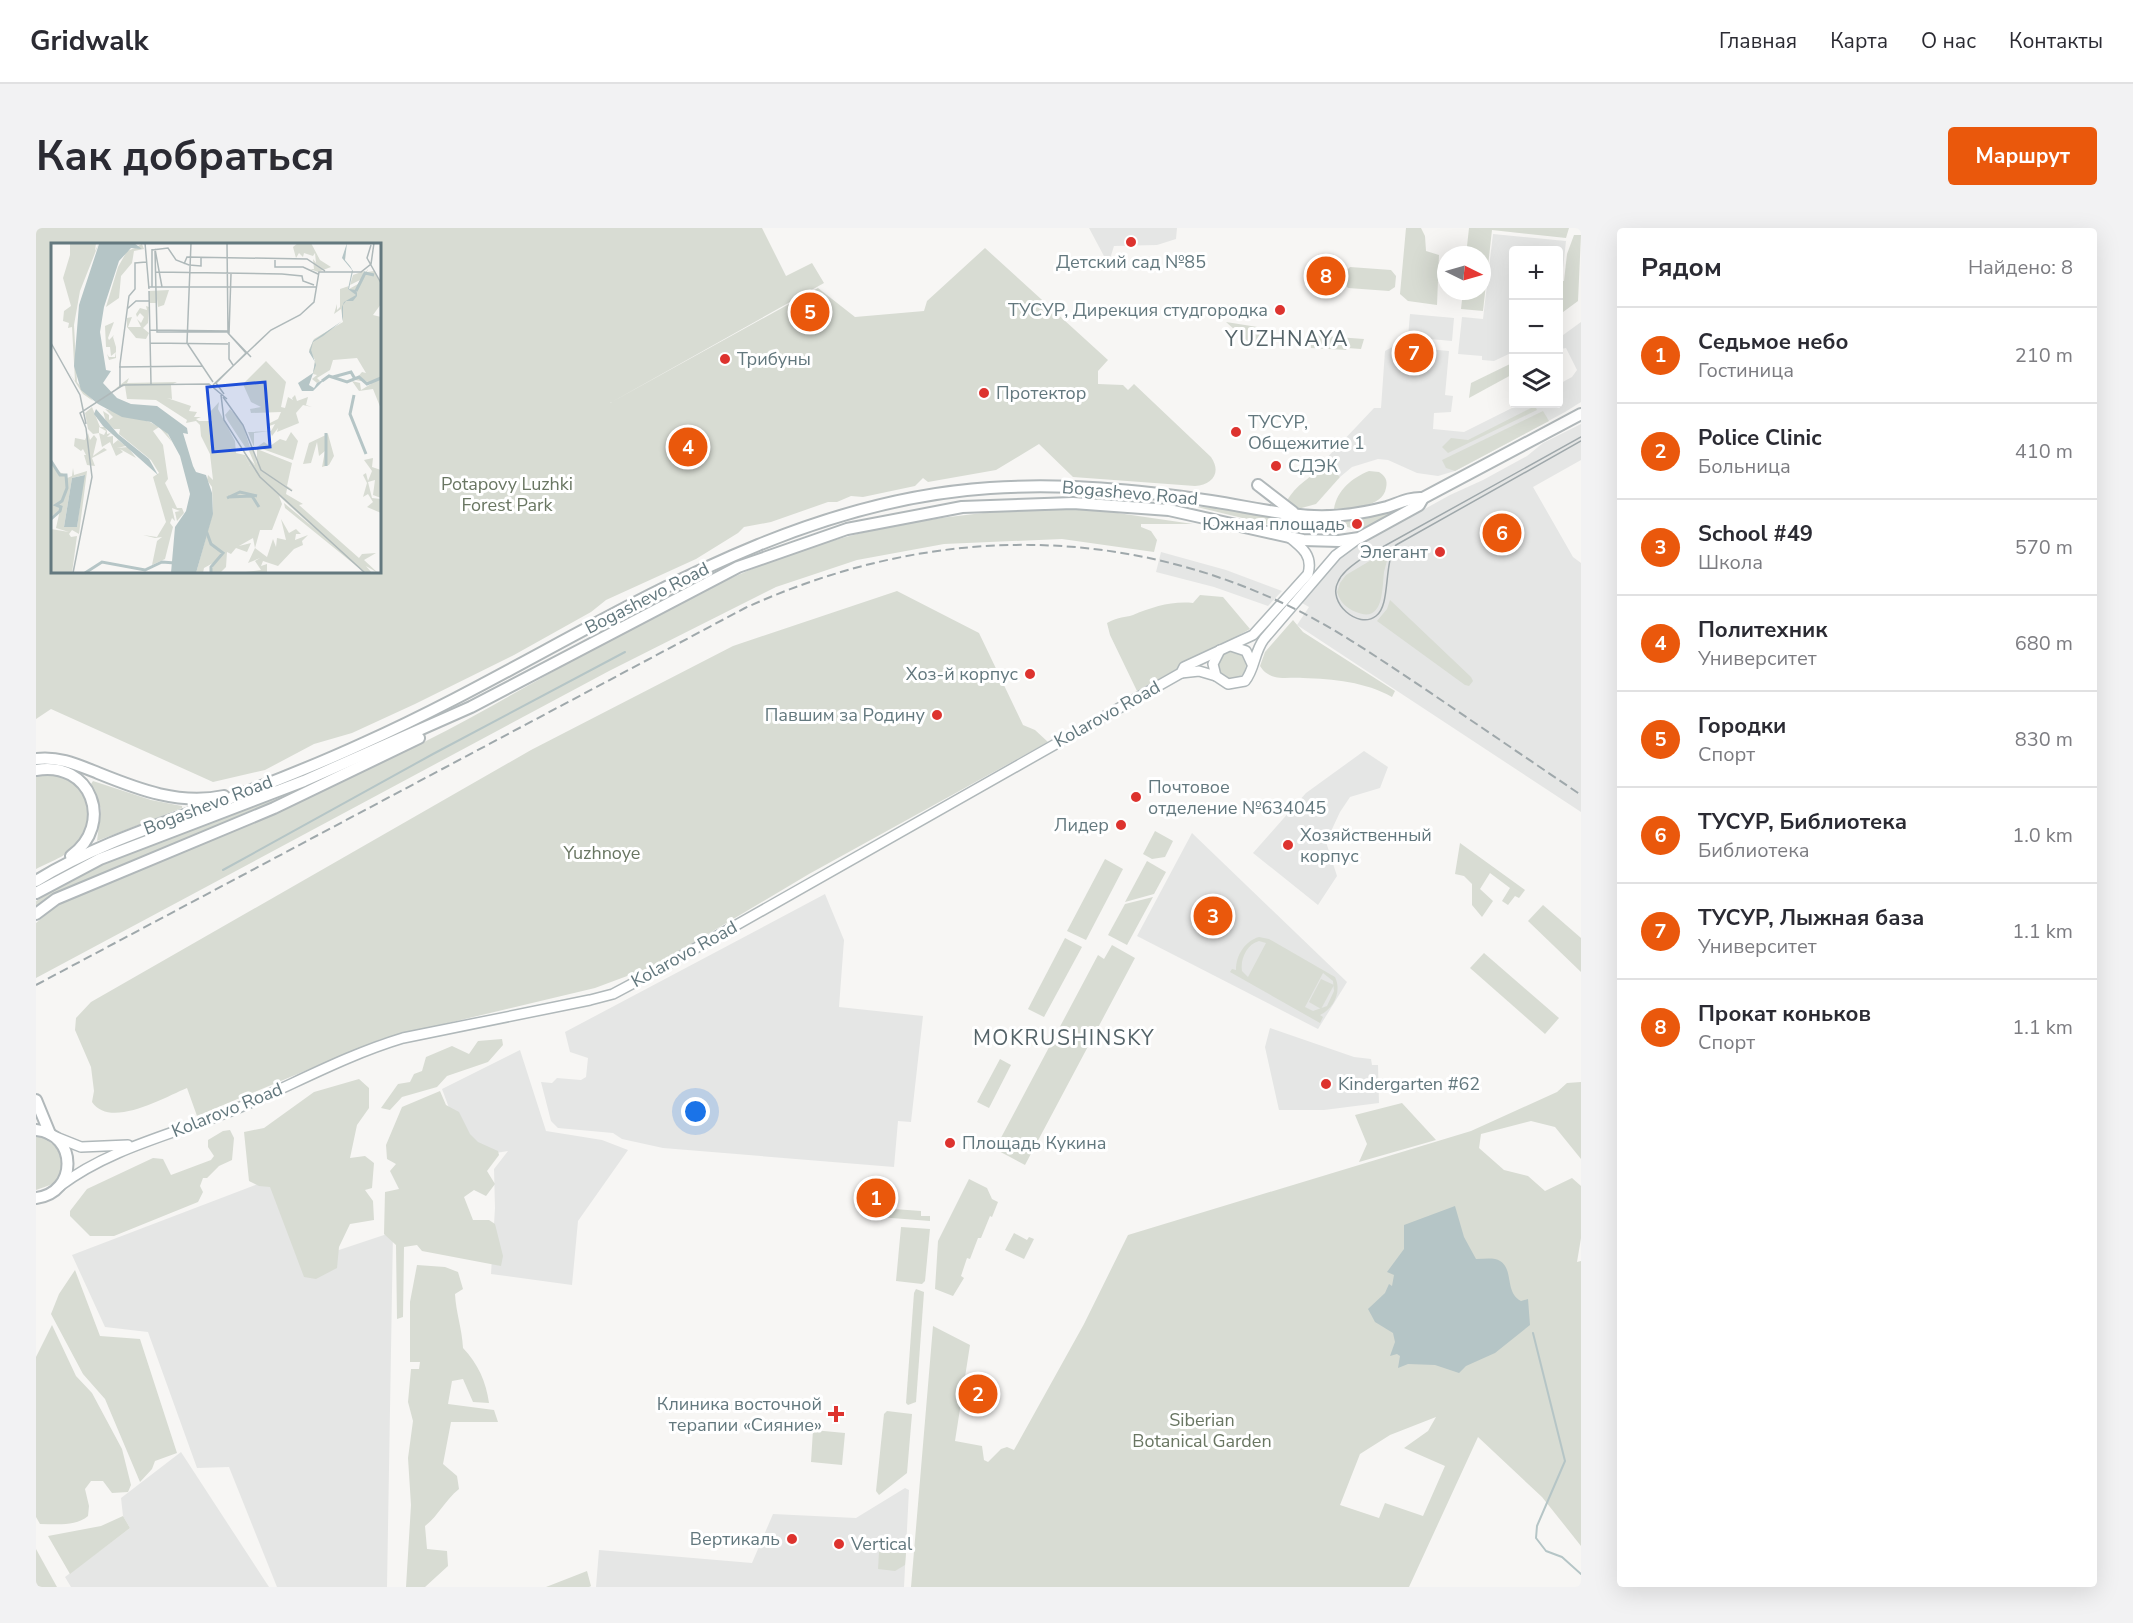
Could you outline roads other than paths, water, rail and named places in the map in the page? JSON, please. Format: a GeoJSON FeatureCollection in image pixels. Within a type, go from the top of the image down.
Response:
{"type":"FeatureCollection","features":[{"type":"Feature","properties":{"kind":"main road"},"geometry":{"type":"LineString","coordinates":[[1181,673],[1199,671],[1216,676],[1223,683],[1237,684],[1247,678],[1260,645],[1327,566],[1359,538],[1419,505],[1423,498],[1580,416]]}},
{"type":"Feature","properties":{"kind":"main road"},"geometry":{"type":"LineString","coordinates":[[1246,507],[1257,499],[1258,485],[1299,515]]}},
{"type":"Feature","properties":{"kind":"main road","name":"Bogashevo Road"},"geometry":{"type":"LineString","coordinates":[[40,879],[121,839],[335,756],[416,719],[733,554],[784,533],[843,514],[951,492],[1058,486],[1135,491],[1299,515],[1328,516],[1388,506],[1416,497],[1423,498]]}},
{"type":"Feature","properties":{"kind":"main road","name":"Bogashevo Road"},"geometry":{"type":"LineString","coordinates":[[36,893],[68,874],[114,853],[304,781],[471,707],[738,567],[810,540],[876,522],[989,505],[1098,504],[1190,514],[1289,537],[1339,542],[1359,538]]}},
{"type":"Feature","properties":{"kind":"main road","name":"Kolarovo Road"},"geometry":{"type":"LineString","coordinates":[[60,1186],[89,1166],[234,1109],[373,1047],[403,1038],[613,994],[1181,673],[1184,667],[1248,638],[1260,630],[1308,574],[1310,560],[1308,554],[1289,537]]}},
{"type":"Feature","properties":{"kind":"main road"},"geometry":{"type":"LineString","coordinates":[[1216,676],[1214,658],[1225,647],[1246,651],[1252,664]]}},
{"type":"Feature","properties":{"kind":"main road"},"geometry":{"type":"LineString","coordinates":[[36,914],[70,893],[316,789],[424,736],[471,707]]}},
{"type":"Feature","properties":{"kind":"main road"},"geometry":{"type":"LineString","coordinates":[[36,759],[65,760],[140,789],[177,798],[216,797],[268,783]]}},
{"type":"Feature","properties":{"kind":"main road"},"geometry":{"type":"LineString","coordinates":[[36,770],[55,768],[72,774],[89,792],[94,811],[91,831],[81,849],[40,879]]}},
{"type":"Feature","properties":{"kind":"main road"},"geometry":{"type":"LineString","coordinates":[[36,1100],[53,1135],[64,1146],[69,1164],[60,1186],[51,1194],[36,1198]]}},
{"type":"Feature","properties":{"kind":"main road"},"geometry":{"type":"LineString","coordinates":[[36,1130],[53,1135]]}},
{"type":"Feature","properties":{"kind":"main road","name":"Kolarovo Road"},"geometry":{"type":"LineString","coordinates":[[53,1135],[70,1144],[91,1148],[121,1147],[148,1141]]}},
{"type":"Feature","properties":{"kind":"waterway"},"geometry":{"type":"LineString","coordinates":[[223,870],[433,754],[625,652]]}},
{"type":"Feature","properties":{"kind":"waterway"},"geometry":{"type":"LineString","coordinates":[[1533,1333],[1565,1461],[1537,1526],[1536,1538],[1546,1551],[1562,1557],[1581,1574]]}},
{"type":"Feature","properties":{"kind":"tram line"},"geometry":{"type":"LineString","coordinates":[[1581,437],[1361,559],[1345,572],[1338,582],[1336,590],[1340,605],[1353,617],[1369,619],[1376,616],[1384,603],[1392,553],[1396,545],[1581,441]]}},
{"type":"Feature","properties":{"kind":"railway"},"geometry":{"type":"LineString","coordinates":[[36,985],[745,608],[813,581],[882,561],[952,549],[1021,545],[1091,549],[1161,561],[1229,581],[1297,610],[1345,637],[1581,795]]}},
{"type":"Feature","properties":{"kind":"place","name":"Детский сад №85"},"geometry":{"type":"Point","coordinates":[1131,242]}},
{"type":"Feature","properties":{"kind":"place","name":"Прокат коньков"},"geometry":{"type":"Point","coordinates":[1326,276]}},
{"type":"Feature","properties":{"kind":"place","name":"ТУСУР, Дирекция студгородка"},"geometry":{"type":"Point","coordinates":[1280,310]}},
{"type":"Feature","properties":{"kind":"place","name":"Городки"},"geometry":{"type":"Point","coordinates":[810,312]}},
{"type":"Feature","properties":{"kind":"place","name":"ТУСУР, Лыжная база"},"geometry":{"type":"Point","coordinates":[1414,353]}},
{"type":"Feature","properties":{"kind":"place","name":"Трибуны"},"geometry":{"type":"Point","coordinates":[725,359]}},
{"type":"Feature","properties":{"kind":"place","name":"Протектор"},"geometry":{"type":"Point","coordinates":[984,393]}},
{"type":"Feature","properties":{"kind":"place","name":"ТУСУР, Общежитие 1"},"geometry":{"type":"Point","coordinates":[1236,432]}},
{"type":"Feature","properties":{"kind":"place","name":"Политехник"},"geometry":{"type":"Point","coordinates":[688,447]}},
{"type":"Feature","properties":{"kind":"place","name":"СДЭК"},"geometry":{"type":"Point","coordinates":[1276,466]}},
{"type":"Feature","properties":{"kind":"place","name":"Южная площадь"},"geometry":{"type":"Point","coordinates":[1357,524]}},
{"type":"Feature","properties":{"kind":"place","name":"ТУСУР, Библиотека"},"geometry":{"type":"Point","coordinates":[1502,533]}},
{"type":"Feature","properties":{"kind":"place","name":"Элегант"},"geometry":{"type":"Point","coordinates":[1440,552]}},
{"type":"Feature","properties":{"kind":"place","name":"Хоз-й корпус"},"geometry":{"type":"Point","coordinates":[1030,674]}},
{"type":"Feature","properties":{"kind":"place","name":"Павшим за Родину"},"geometry":{"type":"Point","coordinates":[937,715]}},
{"type":"Feature","properties":{"kind":"place","name":"Почтовое отделение №634045"},"geometry":{"type":"Point","coordinates":[1136,797]}},
{"type":"Feature","properties":{"kind":"place","name":"Лидер"},"geometry":{"type":"Point","coordinates":[1121,825]}},
{"type":"Feature","properties":{"kind":"place","name":"Хозяйственный корпус"},"geometry":{"type":"Point","coordinates":[1288,845]}},
{"type":"Feature","properties":{"kind":"place","name":"School #49"},"geometry":{"type":"Point","coordinates":[1213,916]}},
{"type":"Feature","properties":{"kind":"place","name":"Kindergarten #62"},"geometry":{"type":"Point","coordinates":[1326,1084]}},
{"type":"Feature","properties":{"kind":"place","name":"Площадь Кукина"},"geometry":{"type":"Point","coordinates":[950,1143]}},
{"type":"Feature","properties":{"kind":"place","name":"Седьмое небо"},"geometry":{"type":"Point","coordinates":[876,1198]}},
{"type":"Feature","properties":{"kind":"place","name":"Police Clinic"},"geometry":{"type":"Point","coordinates":[978,1394]}},
{"type":"Feature","properties":{"kind":"place","name":"Клиника восточной терапии «Сияние»"},"geometry":{"type":"Point","coordinates":[836,1414]}},
{"type":"Feature","properties":{"kind":"place","name":"Вертикаль"},"geometry":{"type":"Point","coordinates":[792,1539]}},
{"type":"Feature","properties":{"kind":"place","name":"Vertical"},"geometry":{"type":"Point","coordinates":[839,1544]}},
{"type":"Feature","properties":{"kind":"district","name":"YUZHNAYA"},"geometry":{"type":"Point","coordinates":[1287,339]}},
{"type":"Feature","properties":{"kind":"district","name":"MOKRUSHINSKY"},"geometry":{"type":"Point","coordinates":[1064,1038]}},
{"type":"Feature","properties":{"kind":"park label","name":"Potapovy Luzhki Forest Park"},"geometry":{"type":"Point","coordinates":[507,494]}},
{"type":"Feature","properties":{"kind":"park label","name":"Yuzhnoye"},"geometry":{"type":"Point","coordinates":[602,853]}},
{"type":"Feature","properties":{"kind":"park label","name":"Siberian Botanical Garden"},"geometry":{"type":"Point","coordinates":[1202,1430]}}]}
